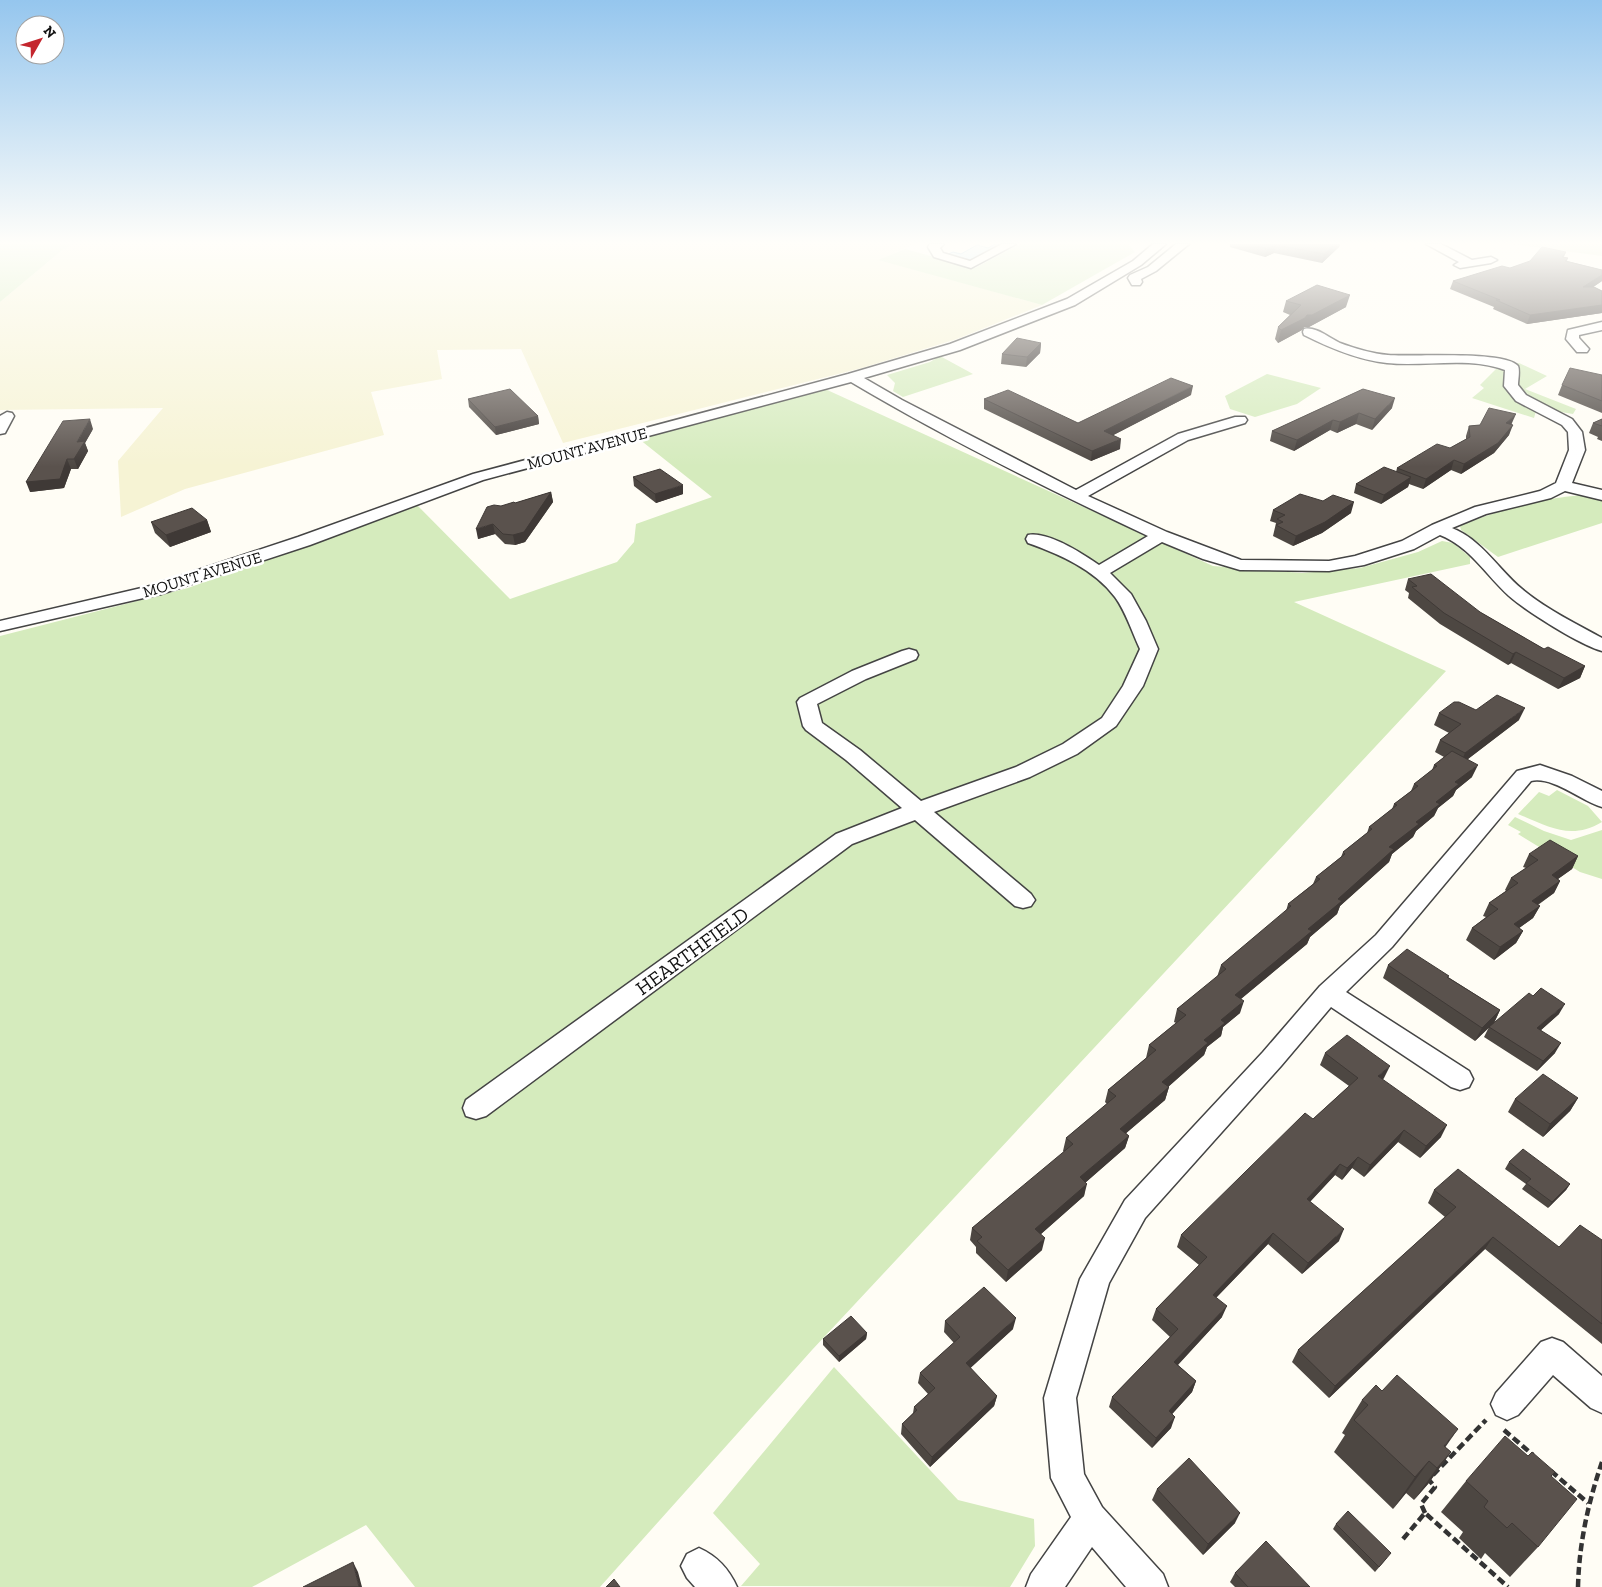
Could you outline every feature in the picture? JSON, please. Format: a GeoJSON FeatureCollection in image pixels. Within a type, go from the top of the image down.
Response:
{"type":"FeatureCollection","features":[{"type":"Feature","properties":{"kind":"street","name":"MOUNT AVENUE"},"geometry":{"type":"LineString","coordinates":[[0,626],[155,590],[304,541],[478,477],[854,377],[954,346],[1033,318]]}},
{"type":"Feature","properties":{"kind":"street"},"geometry":{"type":"LineString","coordinates":[[1582,349],[1572,339],[1573,333],[1602,326]]}},
{"type":"Feature","properties":{"kind":"street"},"geometry":{"type":"LineString","coordinates":[[854,377],[897,403],[1076,496],[1162,536],[1240,565],[1329,566],[1358,561],[1408,545],[1438,528],[1481,510],[1546,495],[1563,486],[1578,450],[1575,432],[1567,422],[1521,398],[1510,386],[1512,368],[1496,362],[1462,359],[1387,359],[1336,346],[1309,332]]}},
{"type":"Feature","properties":{"kind":"street"},"geometry":{"type":"LineString","coordinates":[[0,430],[7,416]]}},
{"type":"Feature","properties":{"kind":"street"},"geometry":{"type":"LineString","coordinates":[[1076,496],[1183,437],[1240,420]]}},
{"type":"Feature","properties":{"kind":"street"},"geometry":{"type":"LineString","coordinates":[[1563,486],[1602,494]]}},
{"type":"Feature","properties":{"kind":"street"},"geometry":{"type":"LineString","coordinates":[[1438,528],[1458,536],[1516,594],[1559,622],[1602,645]]}},
{"type":"Feature","properties":{"kind":"street"},"geometry":{"type":"LineString","coordinates":[[1099,572],[1162,536]]}},
{"type":"Feature","properties":{"kind":"street","name":"HEARTHFIELD"},"geometry":{"type":"LineString","coordinates":[[476,1108],[844,839],[917,810],[983,788],[1023,772],[1070,749],[1109,722],[1133,686],[1149,649],[1137,621],[1122,594],[1099,572],[1066,551],[1034,539]]}},
{"type":"Feature","properties":{"kind":"street"},"geometry":{"type":"LineString","coordinates":[[1066,551],[1081,543]]}},
{"type":"Feature","properties":{"kind":"street"},"geometry":{"type":"LineString","coordinates":[[909,655],[859,675],[807,702],[813,726],[853,755],[1023,900]]}},
{"type":"Feature","properties":{"kind":"street"},"geometry":{"type":"LineString","coordinates":[[1150,1587],[1090,1519],[1068,1478],[1060,1398],[1096,1279],[1135,1209],[1330,993],[1384,941],[1524,776],[1540,772],[1564,781],[1602,800]]}},
{"type":"Feature","properties":{"kind":"street"},"geometry":{"type":"LineString","coordinates":[[1330,993],[1460,1079]]}},
{"type":"Feature","properties":{"kind":"street"},"geometry":{"type":"LineString","coordinates":[[1498,1415],[1552,1353],[1602,1397]]}},
{"type":"Feature","properties":{"kind":"street"},"geometry":{"type":"LineString","coordinates":[[1044,1587],[1090,1519]]}},
{"type":"Feature","properties":{"kind":"path"},"geometry":{"type":"LineString","coordinates":[[1508,1587],[1425,1512],[1421,1504],[1435,1487],[1429,1480],[1498,1415],[1539,1460]]}},
{"type":"Feature","properties":{"kind":"path"},"geometry":{"type":"LineString","coordinates":[[1578,1587],[1578,1558],[1588,1503],[1602,1462]]}},
{"type":"Feature","properties":{"kind":"path"},"geometry":{"type":"LineString","coordinates":[[1546,1466],[1588,1503]]}},
{"type":"Feature","properties":{"kind":"path"},"geometry":{"type":"LineString","coordinates":[[1403,1539],[1425,1512]]}},
{"type":"Feature","properties":{"kind":"shaded area"},"geometry":{"type":"Polygon","coordinates":[[[0,318],[1009,318],[957,339],[862,368],[563,443],[521,349],[437,350],[442,379],[371,392],[384,435],[185,489],[121,517],[118,461],[163,408],[0,410],[0,318]]]}},
{"type":"Feature","properties":{"kind":"green space"},"geometry":{"type":"Polygon","coordinates":[[[940,356],[973,374],[903,397],[893,391],[895,383],[887,375],[930,362],[940,356]]]}},
{"type":"Feature","properties":{"kind":"green space"},"geometry":{"type":"Polygon","coordinates":[[[1519,363],[1547,376],[1525,389],[1576,409],[1573,414],[1549,410],[1536,411],[1534,418],[1472,398],[1484,388],[1480,385],[1499,366],[1519,363]]]}},
{"type":"Feature","properties":{"kind":"green space"},"geometry":{"type":"Polygon","coordinates":[[[1267,374],[1321,388],[1297,404],[1255,417],[1230,409],[1225,396],[1267,374]]]}},
{"type":"Feature","properties":{"kind":"green space"},"geometry":{"type":"Polygon","coordinates":[[[825,389],[1213,566],[1302,573],[1360,568],[1418,552],[1442,541],[1453,543],[1470,557],[1470,564],[1294,602],[1446,671],[812,1350],[600,1587],[415,1587],[366,1525],[252,1587],[0,1587],[0,636],[188,588],[417,505],[510,599],[617,562],[634,542],[636,524],[712,497],[639,439],[825,389]]]}},
{"type":"Feature","properties":{"kind":"green space"},"geometry":{"type":"Polygon","coordinates":[[[1583,495],[1602,500],[1602,523],[1498,557],[1461,530],[1460,526],[1505,510],[1551,499],[1583,495]]]}},
{"type":"Feature","properties":{"kind":"green space"},"geometry":{"type":"Polygon","coordinates":[[[1557,790],[1588,806],[1602,822],[1590,828],[1569,831],[1549,827],[1518,814],[1539,792],[1549,796],[1557,790]]]}},
{"type":"Feature","properties":{"kind":"green space"},"geometry":{"type":"Polygon","coordinates":[[[1515,817],[1544,831],[1571,840],[1602,830],[1602,879],[1580,872],[1518,834],[1521,832],[1508,825],[1515,817]]]}},
{"type":"Feature","properties":{"kind":"green space"},"geometry":{"type":"Polygon","coordinates":[[[834,1367],[958,1500],[1034,1519],[1035,1546],[1010,1587],[741,1586],[760,1564],[713,1513],[834,1367]]]}},
{"type":"Feature","properties":{"kind":"building"},"geometry":{"type":"Polygon","coordinates":[[[1287,318],[1305,318],[1281,330],[1278,327],[1287,318]]]}},
{"type":"Feature","properties":{"kind":"building"},"geometry":{"type":"Polygon","coordinates":[[[1017,338],[1041,343],[1027,357],[1002,354],[1017,338]]]}},
{"type":"Feature","properties":{"kind":"building"},"geometry":{"type":"Polygon","coordinates":[[[1570,368],[1602,375],[1602,401],[1562,385],[1570,368]]]}},
{"type":"Feature","properties":{"kind":"building"},"geometry":{"type":"Polygon","coordinates":[[[1171,378],[1193,386],[1104,431],[1121,439],[1092,451],[984,399],[1008,390],[1078,423],[1171,378]]]}},
{"type":"Feature","properties":{"kind":"building"},"geometry":{"type":"Polygon","coordinates":[[[510,389],[538,416],[495,427],[468,399],[510,389]]]}},
{"type":"Feature","properties":{"kind":"building"},"geometry":{"type":"Polygon","coordinates":[[[1363,389],[1395,398],[1375,419],[1359,413],[1340,422],[1333,420],[1297,440],[1272,431],[1363,389]]]}},
{"type":"Feature","properties":{"kind":"building"},"geometry":{"type":"Polygon","coordinates":[[[1489,408],[1516,414],[1506,423],[1513,425],[1498,443],[1464,464],[1454,460],[1426,479],[1397,468],[1437,444],[1450,448],[1470,437],[1469,426],[1480,425],[1489,408]]]}},
{"type":"Feature","properties":{"kind":"building"},"geometry":{"type":"Polygon","coordinates":[[[90,419],[77,442],[85,441],[74,459],[67,459],[60,479],[26,482],[63,421],[90,419]]]}},
{"type":"Feature","properties":{"kind":"building"},"geometry":{"type":"Polygon","coordinates":[[[1602,419],[1602,426],[1593,423],[1602,419]]]}},
{"type":"Feature","properties":{"kind":"building"},"geometry":{"type":"Polygon","coordinates":[[[1384,467],[1411,477],[1384,495],[1356,484],[1384,467]]]}},
{"type":"Feature","properties":{"kind":"building"},"geometry":{"type":"Polygon","coordinates":[[[660,469],[683,485],[655,494],[633,477],[660,469]]]}},
{"type":"Feature","properties":{"kind":"building"},"geometry":{"type":"Polygon","coordinates":[[[551,492],[524,532],[513,535],[503,534],[493,524],[476,529],[487,507],[515,503],[551,492]]]}},
{"type":"Feature","properties":{"kind":"building"},"geometry":{"type":"Polygon","coordinates":[[[1300,494],[1323,501],[1333,495],[1354,502],[1325,522],[1296,536],[1276,525],[1283,522],[1277,519],[1285,515],[1273,510],[1300,494]]]}},
{"type":"Feature","properties":{"kind":"building"},"geometry":{"type":"Polygon","coordinates":[[[192,508],[207,520],[166,535],[151,522],[192,508]]]}},
{"type":"Feature","properties":{"kind":"building"},"geometry":{"type":"Polygon","coordinates":[[[1431,574],[1480,612],[1544,649],[1548,647],[1585,666],[1564,678],[1516,652],[1513,654],[1444,613],[1412,587],[1417,586],[1408,579],[1431,574]]]}},
{"type":"Feature","properties":{"kind":"building"},"geometry":{"type":"Polygon","coordinates":[[[1497,695],[1525,708],[1465,753],[1440,740],[1461,724],[1439,713],[1454,702],[1459,702],[1476,710],[1497,695]]]}},
{"type":"Feature","properties":{"kind":"building"},"geometry":{"type":"Polygon","coordinates":[[[1452,751],[1478,765],[1455,782],[1459,784],[1436,802],[1440,804],[1416,822],[1419,824],[1389,847],[1394,849],[1338,899],[1342,901],[1308,929],[1312,931],[1235,995],[1244,1001],[1221,1020],[1225,1023],[1204,1040],[1208,1043],[1162,1082],[1169,1087],[1120,1129],[1129,1136],[1080,1177],[1087,1184],[1035,1229],[1045,1238],[1008,1270],[977,1241],[982,1237],[972,1228],[1073,1144],[1066,1138],[1116,1096],[1108,1090],[1156,1050],[1149,1045],[1186,1015],[1177,1009],[1226,969],[1221,965],[1291,906],[1288,904],[1320,879],[1316,877],[1372,829],[1369,827],[1397,805],[1394,804],[1418,786],[1414,784],[1452,751]]]}},
{"type":"Feature","properties":{"kind":"building"},"geometry":{"type":"Polygon","coordinates":[[[1550,840],[1578,856],[1552,875],[1560,881],[1532,901],[1540,906],[1514,924],[1523,931],[1500,947],[1472,928],[1498,909],[1489,903],[1518,883],[1511,878],[1538,860],[1529,854],[1550,840]]]}},
{"type":"Feature","properties":{"kind":"building"},"geometry":{"type":"Polygon","coordinates":[[[1407,949],[1500,1010],[1482,1028],[1388,965],[1407,949]]]}},
{"type":"Feature","properties":{"kind":"building"},"geometry":{"type":"Polygon","coordinates":[[[1541,988],[1565,1004],[1537,1028],[1561,1043],[1543,1061],[1489,1027],[1529,993],[1533,996],[1541,988]]]}},
{"type":"Feature","properties":{"kind":"building"},"geometry":{"type":"Polygon","coordinates":[[[1347,1035],[1390,1066],[1378,1076],[1447,1125],[1426,1146],[1404,1130],[1370,1165],[1358,1157],[1347,1168],[1340,1164],[1307,1199],[1344,1229],[1308,1263],[1273,1233],[1213,1295],[1227,1306],[1174,1362],[1196,1381],[1169,1411],[1175,1417],[1156,1438],[1112,1397],[1178,1329],[1156,1309],[1207,1257],[1181,1235],[1305,1113],[1313,1119],[1358,1078],[1325,1053],[1347,1035]]]}},
{"type":"Feature","properties":{"kind":"building"},"geometry":{"type":"Polygon","coordinates":[[[1543,1074],[1578,1098],[1550,1124],[1515,1099],[1543,1074]]]}},
{"type":"Feature","properties":{"kind":"building"},"geometry":{"type":"Polygon","coordinates":[[[1523,1149],[1570,1184],[1552,1202],[1526,1183],[1531,1179],[1509,1162],[1523,1149]]]}},
{"type":"Feature","properties":{"kind":"building"},"geometry":{"type":"Polygon","coordinates":[[[1458,1169],[1559,1247],[1580,1225],[1602,1240],[1602,1324],[1493,1237],[1335,1386],[1298,1350],[1456,1207],[1434,1190],[1458,1169]]]}},
{"type":"Feature","properties":{"kind":"building"},"geometry":{"type":"Polygon","coordinates":[[[984,1287],[1016,1318],[966,1363],[997,1396],[932,1457],[902,1424],[917,1410],[914,1407],[935,1388],[920,1373],[960,1337],[945,1321],[984,1287]]]}},
{"type":"Feature","properties":{"kind":"building"},"geometry":{"type":"Polygon","coordinates":[[[851,1316],[867,1333],[839,1356],[823,1339],[851,1316]]]}},
{"type":"Feature","properties":{"kind":"building"},"geometry":{"type":"Polygon","coordinates":[[[1397,1375],[1458,1429],[1444,1446],[1451,1452],[1437,1468],[1429,1461],[1415,1477],[1354,1420],[1368,1405],[1362,1400],[1376,1385],[1382,1391],[1397,1375]]]}},
{"type":"Feature","properties":{"kind":"building"},"geometry":{"type":"Polygon","coordinates":[[[1505,1436],[1528,1456],[1532,1452],[1555,1472],[1551,1476],[1577,1499],[1538,1547],[1512,1523],[1507,1528],[1484,1507],[1488,1501],[1466,1481],[1505,1436]]]}},
{"type":"Feature","properties":{"kind":"building"},"geometry":{"type":"Polygon","coordinates":[[[1189,1458],[1240,1513],[1208,1544],[1157,1489],[1189,1458]]]}},
{"type":"Feature","properties":{"kind":"building"},"geometry":{"type":"Polygon","coordinates":[[[1348,1511],[1391,1553],[1379,1567],[1336,1524],[1348,1511]]]}},
{"type":"Feature","properties":{"kind":"building"},"geometry":{"type":"Polygon","coordinates":[[[1266,1541],[1310,1587],[1248,1587],[1235,1573],[1266,1541]]]}},
{"type":"Feature","properties":{"kind":"building"},"geometry":{"type":"Polygon","coordinates":[[[353,1562],[359,1587],[303,1587],[353,1562]]]}},
{"type":"Feature","properties":{"kind":"building"},"geometry":{"type":"Polygon","coordinates":[[[614,1579],[620,1587],[606,1587],[614,1579]]]}}]}
